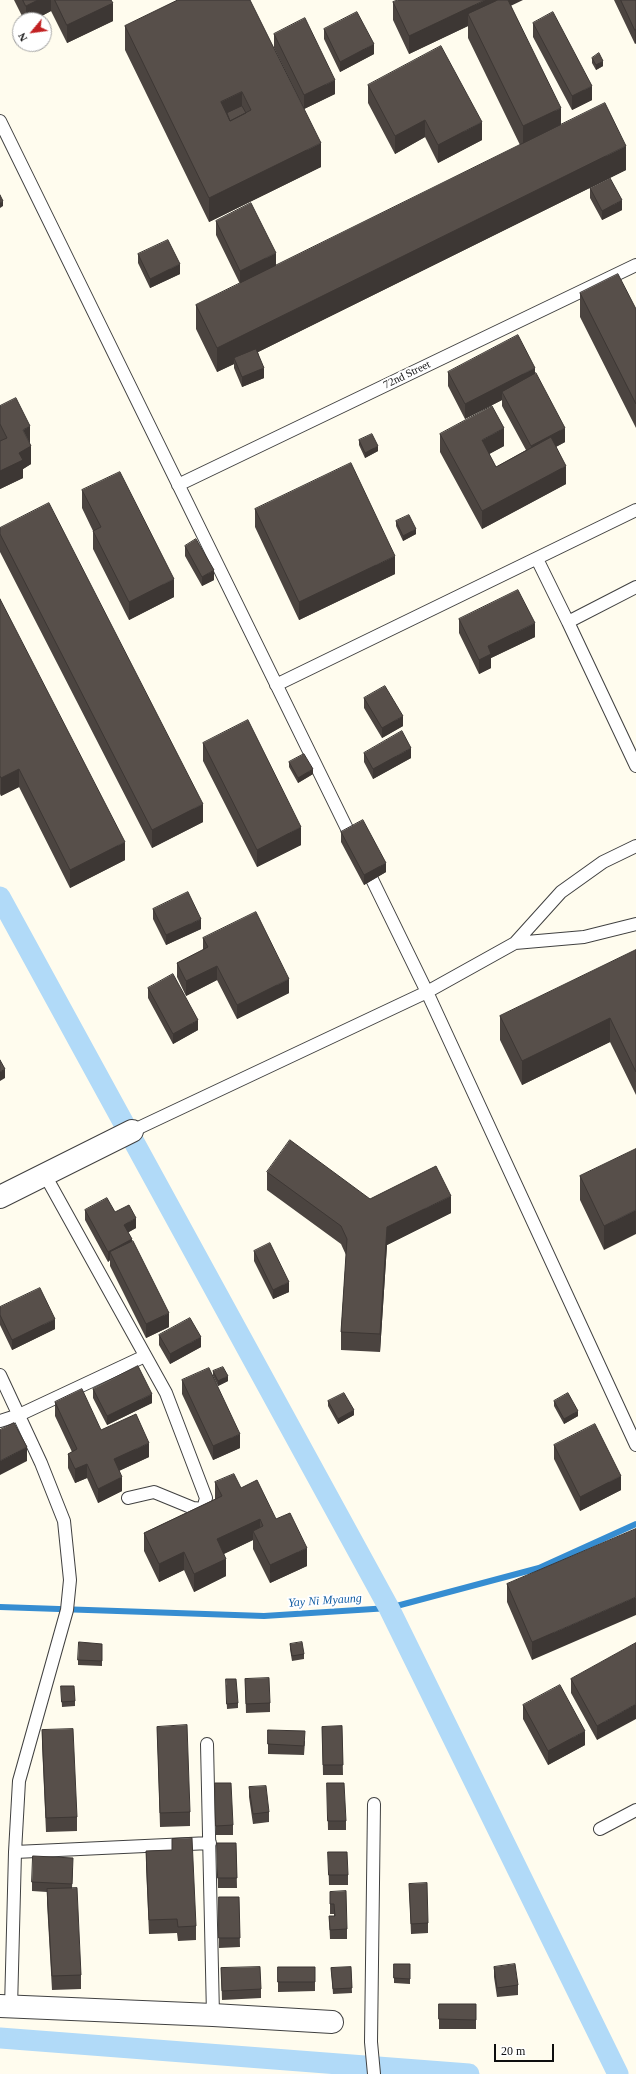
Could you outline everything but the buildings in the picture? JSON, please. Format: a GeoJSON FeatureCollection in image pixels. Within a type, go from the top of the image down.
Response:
{"type":"FeatureCollection","features":[{"type":"Feature","properties":{"kind":"street"},"geometry":{"type":"LineString","coordinates":[[0,1197],[125,1135]]}},
{"type":"Feature","properties":{"kind":"street"},"geometry":{"type":"LineString","coordinates":[[6,2007],[213,2015],[332,2022]]}},
{"type":"Feature","properties":{"kind":"lane"},"geometry":{"type":"LineString","coordinates":[[0,121],[427,992],[636,1445]]}},
{"type":"Feature","properties":{"kind":"lane","name":"72nd Street"},"geometry":{"type":"LineString","coordinates":[[178,485],[636,265]]}},
{"type":"Feature","properties":{"kind":"lane"},"geometry":{"type":"LineString","coordinates":[[276,685],[636,510]]}},
{"type":"Feature","properties":{"kind":"lane"},"geometry":{"type":"LineString","coordinates":[[537,559],[636,766]]}},
{"type":"Feature","properties":{"kind":"lane"},"geometry":{"type":"LineString","coordinates":[[568,622],[636,587]]}},
{"type":"Feature","properties":{"kind":"lane"},"geometry":{"type":"LineString","coordinates":[[125,1135],[427,992],[515,943],[561,892],[603,862],[636,846]]}},
{"type":"Feature","properties":{"kind":"lane"},"geometry":{"type":"LineString","coordinates":[[515,943],[584,937],[636,924]]}},
{"type":"Feature","properties":{"kind":"lane"},"geometry":{"type":"LineString","coordinates":[[45,1175],[166,1393],[206,1498],[203,1509],[193,1508],[154,1492],[128,1498]]}},
{"type":"Feature","properties":{"kind":"lane"},"geometry":{"type":"LineString","coordinates":[[0,1421],[19,1415],[145,1356]]}},
{"type":"Feature","properties":{"kind":"lane"},"geometry":{"type":"LineString","coordinates":[[0,1375],[42,1463],[64,1521],[70,1580],[67,1610],[19,1782],[6,2007]]}},
{"type":"Feature","properties":{"kind":"lane"},"geometry":{"type":"LineString","coordinates":[[207,1744],[213,2015]]}},
{"type":"Feature","properties":{"kind":"lane"},"geometry":{"type":"LineString","coordinates":[[374,1804],[371,2042],[374,2074]]}},
{"type":"Feature","properties":{"kind":"lane"},"geometry":{"type":"LineString","coordinates":[[600,1829],[636,1810]]}},
{"type":"Feature","properties":{"kind":"lane"},"geometry":{"type":"LineString","coordinates":[[15,1852],[210,1843]]}},
{"type":"Feature","properties":{"kind":"waterway"},"geometry":{"type":"LineString","coordinates":[[0,897],[389,1608],[618,2074]]}},
{"type":"Feature","properties":{"kind":"waterway","name":"Yay Ni Myaung"},"geometry":{"type":"LineString","coordinates":[[0,1607],[264,1616],[389,1608],[539,1568],[636,1524]]}},
{"type":"Feature","properties":{"kind":"waterway"},"geometry":{"type":"LineString","coordinates":[[0,2038],[469,2074]]}}]}
